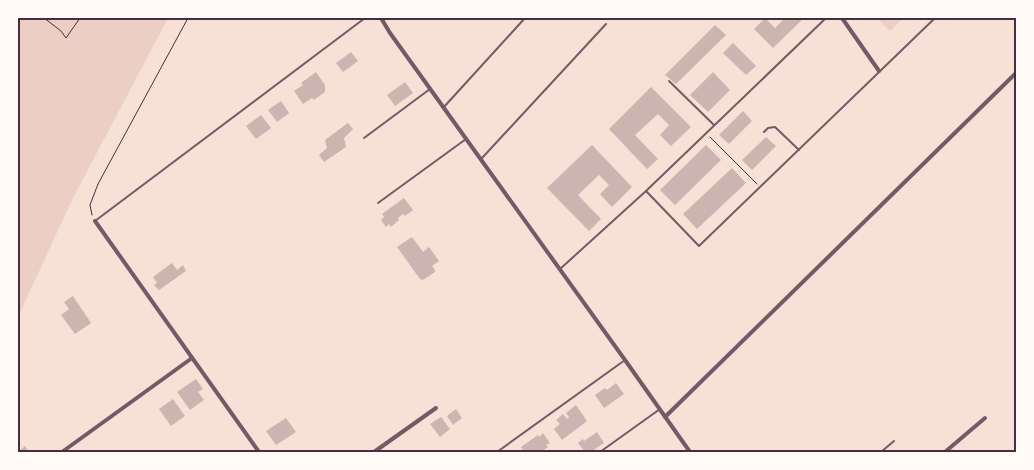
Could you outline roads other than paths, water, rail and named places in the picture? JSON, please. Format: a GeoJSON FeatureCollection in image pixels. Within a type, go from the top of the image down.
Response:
{"type":"FeatureCollection","features":[{"type":"Feature","properties":{"kind":"street"},"geometry":{"type":"LineString","coordinates":[[381,18],[390,34],[690,452]]}},
{"type":"Feature","properties":{"kind":"street"},"geometry":{"type":"LineString","coordinates":[[842,18],[879,71]]}},
{"type":"Feature","properties":{"kind":"street"},"geometry":{"type":"LineString","coordinates":[[665,417],[1016,73]]}},
{"type":"Feature","properties":{"kind":"street"},"geometry":{"type":"LineString","coordinates":[[95,221],[259,452]]}},
{"type":"Feature","properties":{"kind":"street"},"geometry":{"type":"LineString","coordinates":[[62,452],[192,358]]}},
{"type":"Feature","properties":{"kind":"street"},"geometry":{"type":"LineString","coordinates":[[374,452],[436,408]]}},
{"type":"Feature","properties":{"kind":"street"},"geometry":{"type":"LineString","coordinates":[[945,452],[984,418]]}},
{"type":"Feature","properties":{"kind":"lane"},"geometry":{"type":"LineString","coordinates":[[95,221],[365,18]]}},
{"type":"Feature","properties":{"kind":"lane"},"geometry":{"type":"LineString","coordinates":[[443,108],[525,18]]}},
{"type":"Feature","properties":{"kind":"lane"},"geometry":{"type":"LineString","coordinates":[[560,270],[646,191],[826,18]]}},
{"type":"Feature","properties":{"kind":"lane"},"geometry":{"type":"LineString","coordinates":[[646,191],[699,246],[935,18]]}},
{"type":"Feature","properties":{"kind":"lane"},"geometry":{"type":"LineString","coordinates":[[481,159],[606,24]]}},
{"type":"Feature","properties":{"kind":"lane"},"geometry":{"type":"LineString","coordinates":[[669,81],[714,125]]}},
{"type":"Feature","properties":{"kind":"lane"},"geometry":{"type":"LineString","coordinates":[[364,138],[430,89]]}},
{"type":"Feature","properties":{"kind":"lane"},"geometry":{"type":"LineString","coordinates":[[764,132],[768,128],[775,127],[799,150]]}},
{"type":"Feature","properties":{"kind":"lane"},"geometry":{"type":"LineString","coordinates":[[378,203],[466,139]]}},
{"type":"Feature","properties":{"kind":"lane"},"geometry":{"type":"LineString","coordinates":[[497,452],[625,360]]}},
{"type":"Feature","properties":{"kind":"lane"},"geometry":{"type":"LineString","coordinates":[[600,452],[660,409]]}},
{"type":"Feature","properties":{"kind":"lane"},"geometry":{"type":"LineString","coordinates":[[881,452],[894,441]]}}]}
